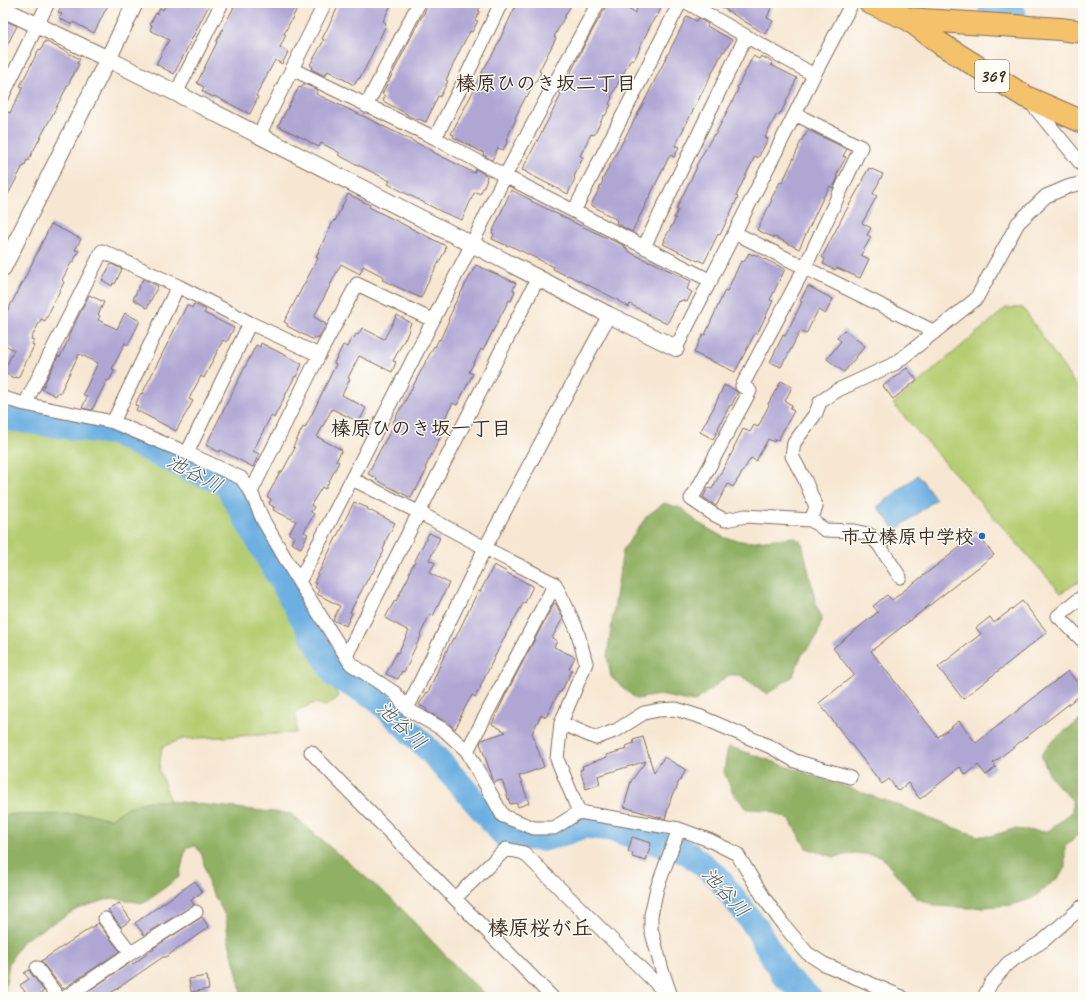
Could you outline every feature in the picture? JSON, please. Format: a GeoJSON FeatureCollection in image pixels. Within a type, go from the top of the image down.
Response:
{"type":"FeatureCollection","features":[{"type":"Feature","properties":{"kind":"highway","name":"369"},"geometry":{"type":"LineString","coordinates":[[870,3],[908,19],[941,44],[1026,97],[1083,122]]}},
{"type":"Feature","properties":{"kind":"highway","name":"369"},"geometry":{"type":"LineString","coordinates":[[908,19],[1060,29],[1083,32]]}},
{"type":"Feature","properties":{"kind":"street"},"geometry":{"type":"LineString","coordinates":[[4,90],[48,3]]}},
{"type":"Feature","properties":{"kind":"street"},"geometry":{"type":"LineString","coordinates":[[3,268],[135,3]]}},
{"type":"Feature","properties":{"kind":"street"},"geometry":{"type":"LineString","coordinates":[[176,93],[222,3]]}},
{"type":"Feature","properties":{"kind":"street"},"geometry":{"type":"LineString","coordinates":[[259,135],[325,3]]}},
{"type":"Feature","properties":{"kind":"street"},"geometry":{"type":"LineString","coordinates":[[366,106],[419,3]]}},
{"type":"Feature","properties":{"kind":"street"},"geometry":{"type":"LineString","coordinates":[[435,138],[465,79],[500,3]]}},
{"type":"Feature","properties":{"kind":"street"},"geometry":{"type":"LineString","coordinates":[[299,582],[472,244],[505,176],[598,3]]}},
{"type":"Feature","properties":{"kind":"street"},"geometry":{"type":"LineString","coordinates":[[574,211],[680,3]]}},
{"type":"Feature","properties":{"kind":"street"},"geometry":{"type":"LineString","coordinates":[[688,3],[814,76]]}},
{"type":"Feature","properties":{"kind":"street"},"geometry":{"type":"LineString","coordinates":[[3,9],[176,93],[676,348],[852,3]]}},
{"type":"Feature","properties":{"kind":"street"},"geometry":{"type":"LineString","coordinates":[[644,247],[746,36]]}},
{"type":"Feature","properties":{"kind":"street"},"geometry":{"type":"LineString","coordinates":[[292,69],[435,138],[505,176],[711,281]]}},
{"type":"Feature","properties":{"kind":"street"},"geometry":{"type":"LineString","coordinates":[[1026,97],[1083,166]]}},
{"type":"Feature","properties":{"kind":"street"},"geometry":{"type":"LineString","coordinates":[[795,114],[862,147],[805,267],[742,386],[750,391],[691,499],[713,514],[725,520],[746,516],[811,520],[825,530],[854,531],[868,534],[879,545],[900,577]]}},
{"type":"Feature","properties":{"kind":"street"},"geometry":{"type":"LineString","coordinates":[[811,520],[816,507],[792,456],[794,443],[816,413],[820,402],[838,390],[896,363],[976,299],[1018,223],[1046,196],[1070,186],[1083,183]]}},
{"type":"Feature","properties":{"kind":"street"},"geometry":{"type":"LineString","coordinates":[[735,233],[935,332]]}},
{"type":"Feature","properties":{"kind":"street"},"geometry":{"type":"LineString","coordinates":[[25,404],[102,251],[178,286],[250,323],[318,355]]}},
{"type":"Feature","properties":{"kind":"street"},"geometry":{"type":"LineString","coordinates":[[346,656],[538,278]]}},
{"type":"Feature","properties":{"kind":"street"},"geometry":{"type":"LineString","coordinates":[[251,492],[318,355],[357,284],[432,320]]}},
{"type":"Feature","properties":{"kind":"street"},"geometry":{"type":"LineString","coordinates":[[113,422],[178,286]]}},
{"type":"Feature","properties":{"kind":"street"},"geometry":{"type":"LineString","coordinates":[[407,709],[485,548],[609,315]]}},
{"type":"Feature","properties":{"kind":"street"},"geometry":{"type":"LineString","coordinates":[[187,454],[250,323]]}},
{"type":"Feature","properties":{"kind":"street"},"geometry":{"type":"LineString","coordinates":[[3,398],[113,422],[241,478],[251,492],[263,520],[299,582],[351,664],[395,693],[407,709],[444,730],[467,751],[503,816],[534,828],[554,828],[579,812],[678,829],[709,840],[737,854],[764,898],[807,954],[824,964],[902,997]]}},
{"type":"Feature","properties":{"kind":"street"},"geometry":{"type":"LineString","coordinates":[[352,479],[555,584],[576,630],[586,663],[561,723],[557,759],[579,812]]}},
{"type":"Feature","properties":{"kind":"street"},"geometry":{"type":"LineString","coordinates":[[467,751],[555,584]]}},
{"type":"Feature","properties":{"kind":"street"},"geometry":{"type":"LineString","coordinates":[[1083,596],[1058,616],[1083,641]]}},
{"type":"Feature","properties":{"kind":"street"},"geometry":{"type":"LineString","coordinates":[[561,723],[596,738],[617,730],[644,713],[676,709],[701,717],[771,747],[795,761],[850,777]]}},
{"type":"Feature","properties":{"kind":"street"},"geometry":{"type":"LineString","coordinates":[[311,752],[552,997]]}},
{"type":"Feature","properties":{"kind":"street"},"geometry":{"type":"LineString","coordinates":[[671,997],[651,928],[651,915],[657,888],[678,829]]}},
{"type":"Feature","properties":{"kind":"street"},"geometry":{"type":"LineString","coordinates":[[455,898],[506,849],[524,853],[671,997]]}},
{"type":"Feature","properties":{"kind":"street"},"geometry":{"type":"LineString","coordinates":[[984,997],[991,983],[1008,963],[1043,941],[1083,906]]}},
{"type":"Feature","properties":{"kind":"street"},"geometry":{"type":"LineString","coordinates":[[66,997],[131,953],[196,912]]}},
{"type":"Feature","properties":{"kind":"street"},"geometry":{"type":"LineString","coordinates":[[105,919],[131,953]]}},
{"type":"Feature","properties":{"kind":"street"},"geometry":{"type":"LineString","coordinates":[[37,968],[58,997]]}},
{"type":"Feature","properties":{"kind":"green space"},"geometry":{"type":"Polygon","coordinates":[[[1006,308],[1023,308],[1083,396],[1083,579],[1061,593],[893,404],[1006,308]]]}},
{"type":"Feature","properties":{"kind":"green space"},"geometry":{"type":"Polygon","coordinates":[[[3,421],[14,426],[114,440],[222,492],[236,507],[339,697],[326,706],[315,703],[296,711],[296,733],[182,739],[162,747],[159,769],[170,801],[148,801],[126,808],[110,819],[90,814],[3,815],[3,421]]]}},
{"type":"Feature","properties":{"kind":"green space"},"geometry":{"type":"Polygon","coordinates":[[[664,503],[683,509],[698,523],[725,538],[747,542],[794,537],[802,543],[817,608],[822,617],[817,637],[801,656],[793,676],[767,694],[740,675],[729,675],[694,702],[660,695],[636,699],[611,677],[607,656],[623,550],[647,516],[664,503]]]}},
{"type":"Feature","properties":{"kind":"green space"},"geometry":{"type":"Polygon","coordinates":[[[1083,718],[1083,830],[1065,846],[1065,867],[1060,876],[1033,898],[1012,905],[969,908],[937,906],[916,898],[881,856],[855,853],[834,857],[806,848],[790,820],[768,810],[747,809],[733,793],[724,772],[728,746],[901,806],[938,822],[978,836],[991,836],[1014,829],[1047,832],[1072,812],[1072,800],[1055,783],[1049,774],[1041,755],[1055,739],[1083,718]]]}},
{"type":"Feature","properties":{"kind":"green space"},"geometry":{"type":"Polygon","coordinates":[[[148,801],[170,801],[291,814],[396,903],[465,976],[489,997],[239,997],[241,990],[228,938],[226,917],[209,886],[202,855],[196,846],[186,847],[179,877],[144,903],[112,898],[79,908],[22,941],[9,963],[3,997],[3,815],[90,814],[110,819],[126,808],[148,801]]]}},
{"type":"Feature","properties":{"kind":"water"},"geometry":{"type":"Polygon","coordinates":[[[918,475],[936,499],[896,530],[877,507],[918,475]]]}},
{"type":"Feature","properties":{"kind":"building"},"geometry":{"type":"Polygon","coordinates":[[[63,3],[109,3],[94,33],[73,22],[72,25],[59,18],[62,14],[58,12],[63,3]]]}},
{"type":"Feature","properties":{"kind":"building"},"geometry":{"type":"Polygon","coordinates":[[[166,3],[210,3],[174,74],[156,64],[169,40],[150,30],[152,25],[150,24],[156,13],[157,14],[160,8],[163,10],[166,3]]]}},
{"type":"Feature","properties":{"kind":"building"},"geometry":{"type":"Polygon","coordinates":[[[236,3],[300,3],[284,34],[286,35],[280,47],[288,52],[282,64],[275,60],[256,96],[258,97],[250,114],[202,91],[204,87],[197,83],[236,3]]]}},
{"type":"Feature","properties":{"kind":"building"},"geometry":{"type":"Polygon","coordinates":[[[340,3],[392,3],[383,21],[386,25],[365,69],[354,85],[328,71],[325,76],[311,69],[313,67],[310,65],[324,40],[322,39],[340,3]]]}},
{"type":"Feature","properties":{"kind":"building"},"geometry":{"type":"Polygon","coordinates":[[[428,3],[482,3],[475,20],[478,21],[472,32],[470,31],[459,52],[446,80],[448,81],[440,97],[438,96],[426,122],[407,115],[383,101],[385,96],[382,94],[423,16],[428,3]]]}},
{"type":"Feature","properties":{"kind":"building"},"geometry":{"type":"Polygon","coordinates":[[[517,3],[572,3],[554,37],[556,38],[539,71],[541,72],[527,97],[526,96],[515,118],[516,119],[506,140],[508,141],[503,150],[498,148],[492,160],[483,155],[484,153],[453,137],[454,135],[451,134],[475,88],[474,87],[494,52],[517,3]]]}},
{"type":"Feature","properties":{"kind":"building"},"geometry":{"type":"Polygon","coordinates":[[[608,3],[617,3],[635,13],[640,3],[663,3],[634,60],[631,59],[611,97],[612,98],[609,104],[611,105],[594,135],[591,134],[580,156],[583,157],[568,194],[522,170],[561,95],[560,94],[586,42],[608,3]]]}},
{"type":"Feature","properties":{"kind":"building"},"geometry":{"type":"Polygon","coordinates":[[[715,3],[773,3],[767,18],[773,21],[765,34],[715,3]]]}},
{"type":"Feature","properties":{"kind":"building"},"geometry":{"type":"Polygon","coordinates":[[[687,16],[696,21],[698,18],[708,24],[707,26],[732,40],[724,52],[723,51],[675,146],[679,147],[674,157],[670,155],[632,232],[616,223],[617,220],[591,205],[603,181],[602,180],[642,106],[687,16]]]}},
{"type":"Feature","properties":{"kind":"building"},"geometry":{"type":"Polygon","coordinates":[[[3,20],[17,26],[3,53],[3,20]]]}},
{"type":"Feature","properties":{"kind":"building"},"geometry":{"type":"Polygon","coordinates":[[[45,41],[80,59],[77,63],[79,64],[28,161],[27,160],[24,167],[23,166],[3,204],[3,122],[8,112],[10,113],[23,87],[20,86],[39,49],[41,50],[45,41]]]}},
{"type":"Feature","properties":{"kind":"building"},"geometry":{"type":"Polygon","coordinates":[[[753,56],[759,59],[761,56],[773,62],[771,65],[797,78],[781,113],[780,112],[779,115],[777,114],[765,137],[768,139],[758,158],[755,156],[720,235],[718,234],[704,263],[663,244],[676,218],[674,218],[678,210],[676,209],[697,167],[696,166],[714,134],[715,135],[753,56]]]}},
{"type":"Feature","properties":{"kind":"building"},"geometry":{"type":"Polygon","coordinates":[[[304,84],[318,90],[316,94],[433,151],[474,173],[476,169],[487,176],[487,180],[480,194],[476,192],[474,193],[462,220],[442,212],[388,184],[390,181],[338,155],[340,153],[321,143],[319,147],[278,126],[299,87],[301,88],[304,84]]]}},
{"type":"Feature","properties":{"kind":"building"},"geometry":{"type":"Polygon","coordinates":[[[808,130],[847,149],[843,156],[846,157],[836,176],[838,177],[833,188],[830,186],[823,198],[799,249],[757,230],[772,200],[771,199],[780,182],[782,183],[798,147],[808,130]]]}},
{"type":"Feature","properties":{"kind":"building"},"geometry":{"type":"Polygon","coordinates":[[[869,168],[883,174],[873,194],[877,196],[862,223],[871,228],[867,235],[871,237],[861,255],[869,259],[860,278],[837,268],[835,270],[823,264],[825,259],[822,257],[869,168]]]}},
{"type":"Feature","properties":{"kind":"building"},"geometry":{"type":"Polygon","coordinates":[[[511,190],[579,225],[625,246],[624,247],[627,248],[626,250],[649,262],[650,261],[691,281],[687,289],[692,292],[687,302],[681,300],[680,302],[679,301],[667,324],[630,304],[629,307],[568,275],[567,276],[553,269],[554,267],[509,245],[508,246],[492,239],[494,234],[492,233],[511,190]]]}},
{"type":"Feature","properties":{"kind":"building"},"geometry":{"type":"Polygon","coordinates":[[[348,194],[370,205],[369,207],[446,246],[446,249],[421,298],[382,280],[384,277],[363,266],[360,274],[341,264],[314,317],[326,324],[318,339],[315,338],[314,340],[287,326],[288,324],[284,322],[318,258],[316,257],[348,194]]]}},
{"type":"Feature","properties":{"kind":"building"},"geometry":{"type":"Polygon","coordinates":[[[51,224],[81,239],[75,250],[79,251],[62,280],[64,282],[45,321],[41,319],[31,339],[34,340],[32,344],[34,346],[18,378],[14,378],[3,373],[14,350],[3,344],[3,319],[51,224]]]}},
{"type":"Feature","properties":{"kind":"building"},"geometry":{"type":"Polygon","coordinates":[[[749,253],[785,269],[770,300],[773,301],[757,334],[755,333],[735,372],[694,353],[703,334],[705,335],[725,290],[727,291],[741,261],[744,262],[749,253]]]}},
{"type":"Feature","properties":{"kind":"building"},"geometry":{"type":"Polygon","coordinates":[[[111,264],[122,269],[115,284],[113,283],[112,286],[102,280],[111,264]]]}},
{"type":"Feature","properties":{"kind":"building"},"geometry":{"type":"Polygon","coordinates":[[[476,265],[516,283],[513,290],[515,291],[511,301],[509,300],[483,350],[481,349],[469,372],[473,374],[457,405],[453,403],[449,410],[440,429],[444,430],[425,468],[427,469],[411,498],[376,480],[377,478],[368,474],[394,425],[392,424],[401,407],[434,346],[435,347],[439,339],[440,340],[453,307],[476,265]]]}},
{"type":"Feature","properties":{"kind":"building"},"geometry":{"type":"Polygon","coordinates":[[[143,279],[158,286],[147,308],[133,299],[143,279]]]}},
{"type":"Feature","properties":{"kind":"building"},"geometry":{"type":"Polygon","coordinates":[[[808,286],[833,299],[825,314],[818,310],[806,334],[800,331],[781,367],[770,362],[783,335],[785,336],[802,302],[800,301],[808,286]]]}},
{"type":"Feature","properties":{"kind":"building"},"geometry":{"type":"Polygon","coordinates":[[[89,295],[104,302],[98,315],[100,316],[98,320],[117,329],[125,313],[140,321],[128,345],[125,343],[112,369],[115,370],[109,381],[107,380],[92,410],[82,408],[87,397],[83,394],[98,363],[79,354],[60,393],[58,392],[56,396],[42,389],[58,356],[60,357],[69,338],[68,337],[89,295]]]}},
{"type":"Feature","properties":{"kind":"building"},"geometry":{"type":"Polygon","coordinates":[[[194,304],[206,310],[204,313],[234,328],[227,342],[223,340],[204,378],[201,376],[189,399],[193,401],[176,431],[136,410],[138,406],[135,405],[187,305],[192,308],[194,304]]]}},
{"type":"Feature","properties":{"kind":"building"},"geometry":{"type":"Polygon","coordinates":[[[397,315],[411,323],[408,330],[409,331],[393,361],[396,362],[392,372],[359,356],[348,378],[350,379],[342,395],[366,408],[359,422],[332,409],[317,437],[342,450],[336,461],[339,462],[325,489],[322,487],[311,505],[314,507],[311,512],[314,514],[304,532],[308,534],[301,548],[291,543],[294,537],[289,534],[296,521],[273,510],[274,507],[269,504],[271,499],[267,497],[295,448],[293,447],[303,427],[305,428],[312,414],[336,364],[334,363],[343,345],[347,347],[352,337],[354,338],[356,334],[358,335],[362,328],[384,339],[397,315]]]}},
{"type":"Feature","properties":{"kind":"building"},"geometry":{"type":"Polygon","coordinates":[[[844,330],[865,346],[844,372],[827,359],[841,341],[837,338],[844,330]]]}},
{"type":"Feature","properties":{"kind":"building"},"geometry":{"type":"Polygon","coordinates":[[[261,343],[302,364],[274,418],[271,416],[253,451],[259,454],[253,467],[220,450],[219,452],[206,445],[256,345],[260,347],[261,343]]]}},
{"type":"Feature","properties":{"kind":"building"},"geometry":{"type":"Polygon","coordinates":[[[907,368],[917,380],[893,399],[883,386],[907,368]]]}},
{"type":"Feature","properties":{"kind":"building"},"geometry":{"type":"Polygon","coordinates":[[[781,381],[792,387],[785,401],[792,405],[790,409],[794,411],[778,440],[775,439],[774,442],[768,439],[756,461],[751,458],[733,487],[728,484],[716,506],[703,497],[708,488],[712,489],[743,429],[750,432],[754,425],[758,427],[769,405],[768,404],[781,381]]]}},
{"type":"Feature","properties":{"kind":"building"},"geometry":{"type":"Polygon","coordinates":[[[724,385],[738,393],[731,406],[730,405],[713,439],[700,432],[724,385]]]}},
{"type":"Feature","properties":{"kind":"building"},"geometry":{"type":"Polygon","coordinates":[[[354,502],[395,523],[385,542],[384,551],[350,612],[352,613],[346,626],[333,620],[340,606],[317,594],[319,590],[315,587],[317,584],[314,582],[354,502]]]}},
{"type":"Feature","properties":{"kind":"building"},"geometry":{"type":"Polygon","coordinates":[[[429,533],[440,538],[429,560],[435,563],[429,573],[449,583],[433,616],[430,614],[410,658],[411,659],[404,672],[402,671],[398,679],[386,674],[409,631],[385,618],[410,574],[409,573],[429,533]]]}},
{"type":"Feature","properties":{"kind":"building"},"geometry":{"type":"Polygon","coordinates":[[[977,534],[994,555],[871,651],[938,737],[959,721],[976,743],[1068,671],[1083,690],[1083,693],[993,763],[996,767],[986,775],[978,765],[966,775],[960,767],[920,799],[908,783],[898,791],[889,779],[882,784],[819,703],[854,675],[833,648],[878,612],[873,606],[887,595],[892,600],[977,534]]]}},
{"type":"Feature","properties":{"kind":"building"},"geometry":{"type":"Polygon","coordinates":[[[494,565],[533,586],[525,603],[524,602],[505,636],[481,687],[475,697],[472,695],[455,729],[419,705],[427,692],[428,693],[453,638],[455,639],[478,591],[480,592],[494,565]]]}},
{"type":"Feature","properties":{"kind":"building"},"geometry":{"type":"Polygon","coordinates":[[[1022,601],[1047,632],[963,699],[938,667],[981,634],[976,628],[990,617],[994,623],[1022,601]]]}},
{"type":"Feature","properties":{"kind":"building"},"geometry":{"type":"Polygon","coordinates":[[[554,603],[556,604],[563,618],[552,638],[557,641],[554,647],[575,657],[569,669],[572,670],[561,692],[559,692],[546,717],[541,715],[532,733],[544,767],[519,776],[529,803],[518,807],[516,803],[510,804],[502,780],[494,782],[480,743],[482,740],[506,732],[492,724],[506,694],[554,603]]]}},
{"type":"Feature","properties":{"kind":"building"},"geometry":{"type":"Polygon","coordinates":[[[643,737],[654,773],[664,757],[686,770],[672,795],[665,819],[624,807],[631,781],[646,761],[598,776],[600,784],[586,789],[580,770],[583,769],[582,766],[607,757],[606,755],[627,749],[626,746],[634,743],[633,740],[643,737]]]}},
{"type":"Feature","properties":{"kind":"building"},"geometry":{"type":"Polygon","coordinates":[[[632,837],[651,843],[646,861],[632,857],[633,853],[628,852],[632,837]]]}},
{"type":"Feature","properties":{"kind":"building"},"geometry":{"type":"Polygon","coordinates":[[[195,881],[202,892],[191,900],[194,905],[144,935],[135,923],[195,881]]]}},
{"type":"Feature","properties":{"kind":"building"},"geometry":{"type":"Polygon","coordinates":[[[119,903],[131,920],[121,927],[108,910],[119,903]]]}},
{"type":"Feature","properties":{"kind":"building"},"geometry":{"type":"Polygon","coordinates":[[[202,917],[209,927],[105,997],[80,997],[131,962],[133,964],[154,949],[153,948],[202,917]]]}},
{"type":"Feature","properties":{"kind":"building"},"geometry":{"type":"Polygon","coordinates":[[[98,923],[120,951],[63,989],[41,961],[98,923]]]}},
{"type":"Feature","properties":{"kind":"building"},"geometry":{"type":"Polygon","coordinates":[[[29,970],[44,991],[41,993],[43,997],[29,997],[20,985],[29,979],[24,973],[29,970]]]}},
{"type":"Feature","properties":{"kind":"building"},"geometry":{"type":"Polygon","coordinates":[[[207,976],[209,989],[191,992],[189,979],[207,976]]]}},
{"type":"Feature","properties":{"kind":"waterway"},"geometry":{"type":"LineString","coordinates":[[989,3],[1014,14]]}},
{"type":"Feature","properties":{"kind":"waterway"},"geometry":{"type":"LineString","coordinates":[[3,413],[11,419]]}},
{"type":"Feature","properties":{"kind":"waterway","name":"池谷川"},"geometry":{"type":"LineString","coordinates":[[11,419],[114,433],[187,468],[226,484],[336,677],[376,698],[430,751],[505,836],[542,839],[559,835],[584,826],[611,829],[688,853],[717,876],[756,927],[784,976],[809,997]]}},
{"type":"Feature","properties":{"kind":"place","name":"市立榛原中学校"},"geometry":{"type":"Point","coordinates":[982,536]}},
{"type":"Feature","properties":{"kind":"district","name":"榛原ひのき坂二丁目"},"geometry":{"type":"Point","coordinates":[546,83]}},
{"type":"Feature","properties":{"kind":"district","name":"榛原ひのき坂一丁目"},"geometry":{"type":"Point","coordinates":[421,428]}},
{"type":"Feature","properties":{"kind":"district","name":"榛原桜が丘"},"geometry":{"type":"Point","coordinates":[540,928]}}]}
